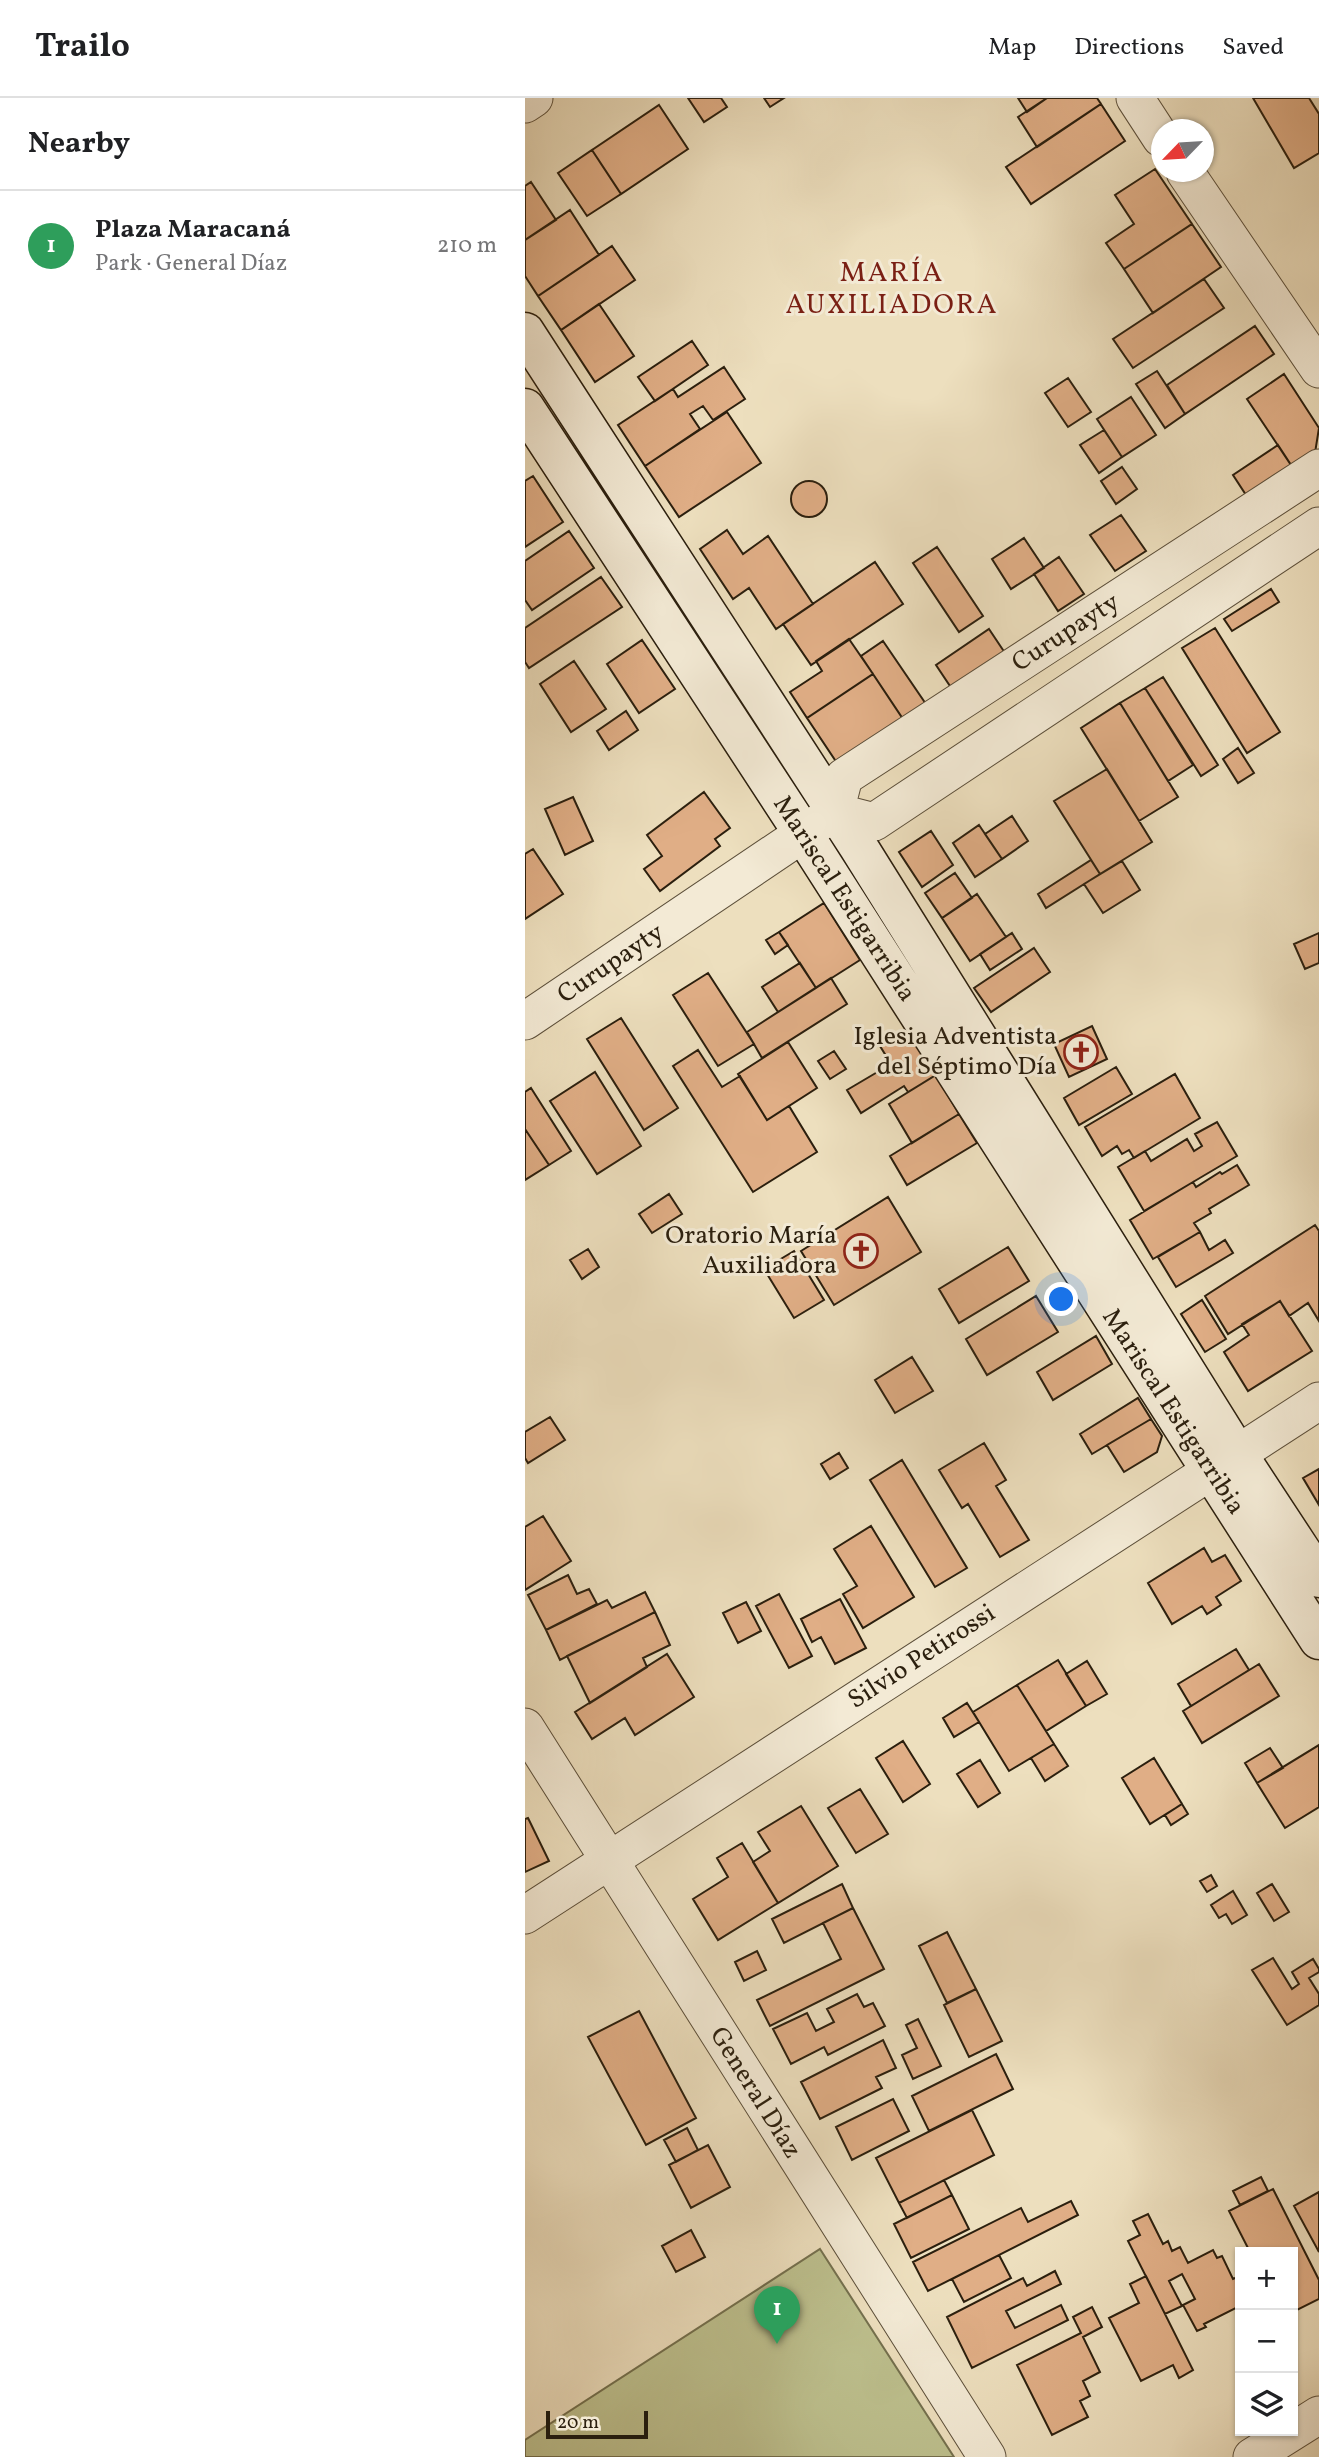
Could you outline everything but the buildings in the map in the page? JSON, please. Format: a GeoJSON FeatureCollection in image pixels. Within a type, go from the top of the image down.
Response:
{"type":"FeatureCollection","features":[{"type":"Feature","properties":{"kind":"street"},"geometry":{"type":"LineString","coordinates":[[525,104],[534,98]]}},
{"type":"Feature","properties":{"kind":"street"},"geometry":{"type":"LineString","coordinates":[[1135,98],[1151,123]]}},
{"type":"Feature","properties":{"kind":"street"},"geometry":{"type":"LineString","coordinates":[[1192,182],[1319,369]]}},
{"type":"Feature","properties":{"kind":"street"},"geometry":{"type":"LineString","coordinates":[[525,332],[858,846],[1224,1461],[1319,1578]]}},
{"type":"Feature","properties":{"kind":"street","name":"Mariscal Estigarribia"},"geometry":{"type":"LineString","coordinates":[[525,408],[804,835],[1224,1461],[1319,1640]]}},
{"type":"Feature","properties":{"kind":"street","name":"Curupayty"},"geometry":{"type":"LineString","coordinates":[[525,1021],[835,812],[844,777],[1319,468]]}},
{"type":"Feature","properties":{"kind":"street","name":"Curupayty"},"geometry":{"type":"LineString","coordinates":[[835,812],[874,821],[1319,526]]}},
{"type":"Feature","properties":{"kind":"street","name":"Silvio Petirossi"},"geometry":{"type":"LineString","coordinates":[[525,1915],[1319,1401]]}},
{"type":"Feature","properties":{"kind":"street","name":"General Díaz"},"geometry":{"type":"LineString","coordinates":[[525,1727],[987,2457]]}},
{"type":"Feature","properties":{"kind":"street"},"geometry":{"type":"LineString","coordinates":[[1252,2457],[1319,2415]]}},
{"type":"Feature","properties":{"kind":"green space"},"geometry":{"type":"Polygon","coordinates":[[[820,2249],[954,2457],[525,2457],[525,2440],[820,2249]]]}},
{"type":"Feature","properties":{"kind":"place","name":"Iglesia Adventista del Séptimo Día"},"geometry":{"type":"Point","coordinates":[1081,1052]}},
{"type":"Feature","properties":{"kind":"place","name":"Oratorio María Auxiliadora"},"geometry":{"type":"Point","coordinates":[861,1251]}},
{"type":"Feature","properties":{"kind":"place","name":"Plaza Maracaná"},"geometry":{"type":"Point","coordinates":[777,2344]}},
{"type":"Feature","properties":{"kind":"district","name":"MARÍA AUXILIADORA"},"geometry":{"type":"Point","coordinates":[892,289]}}]}
